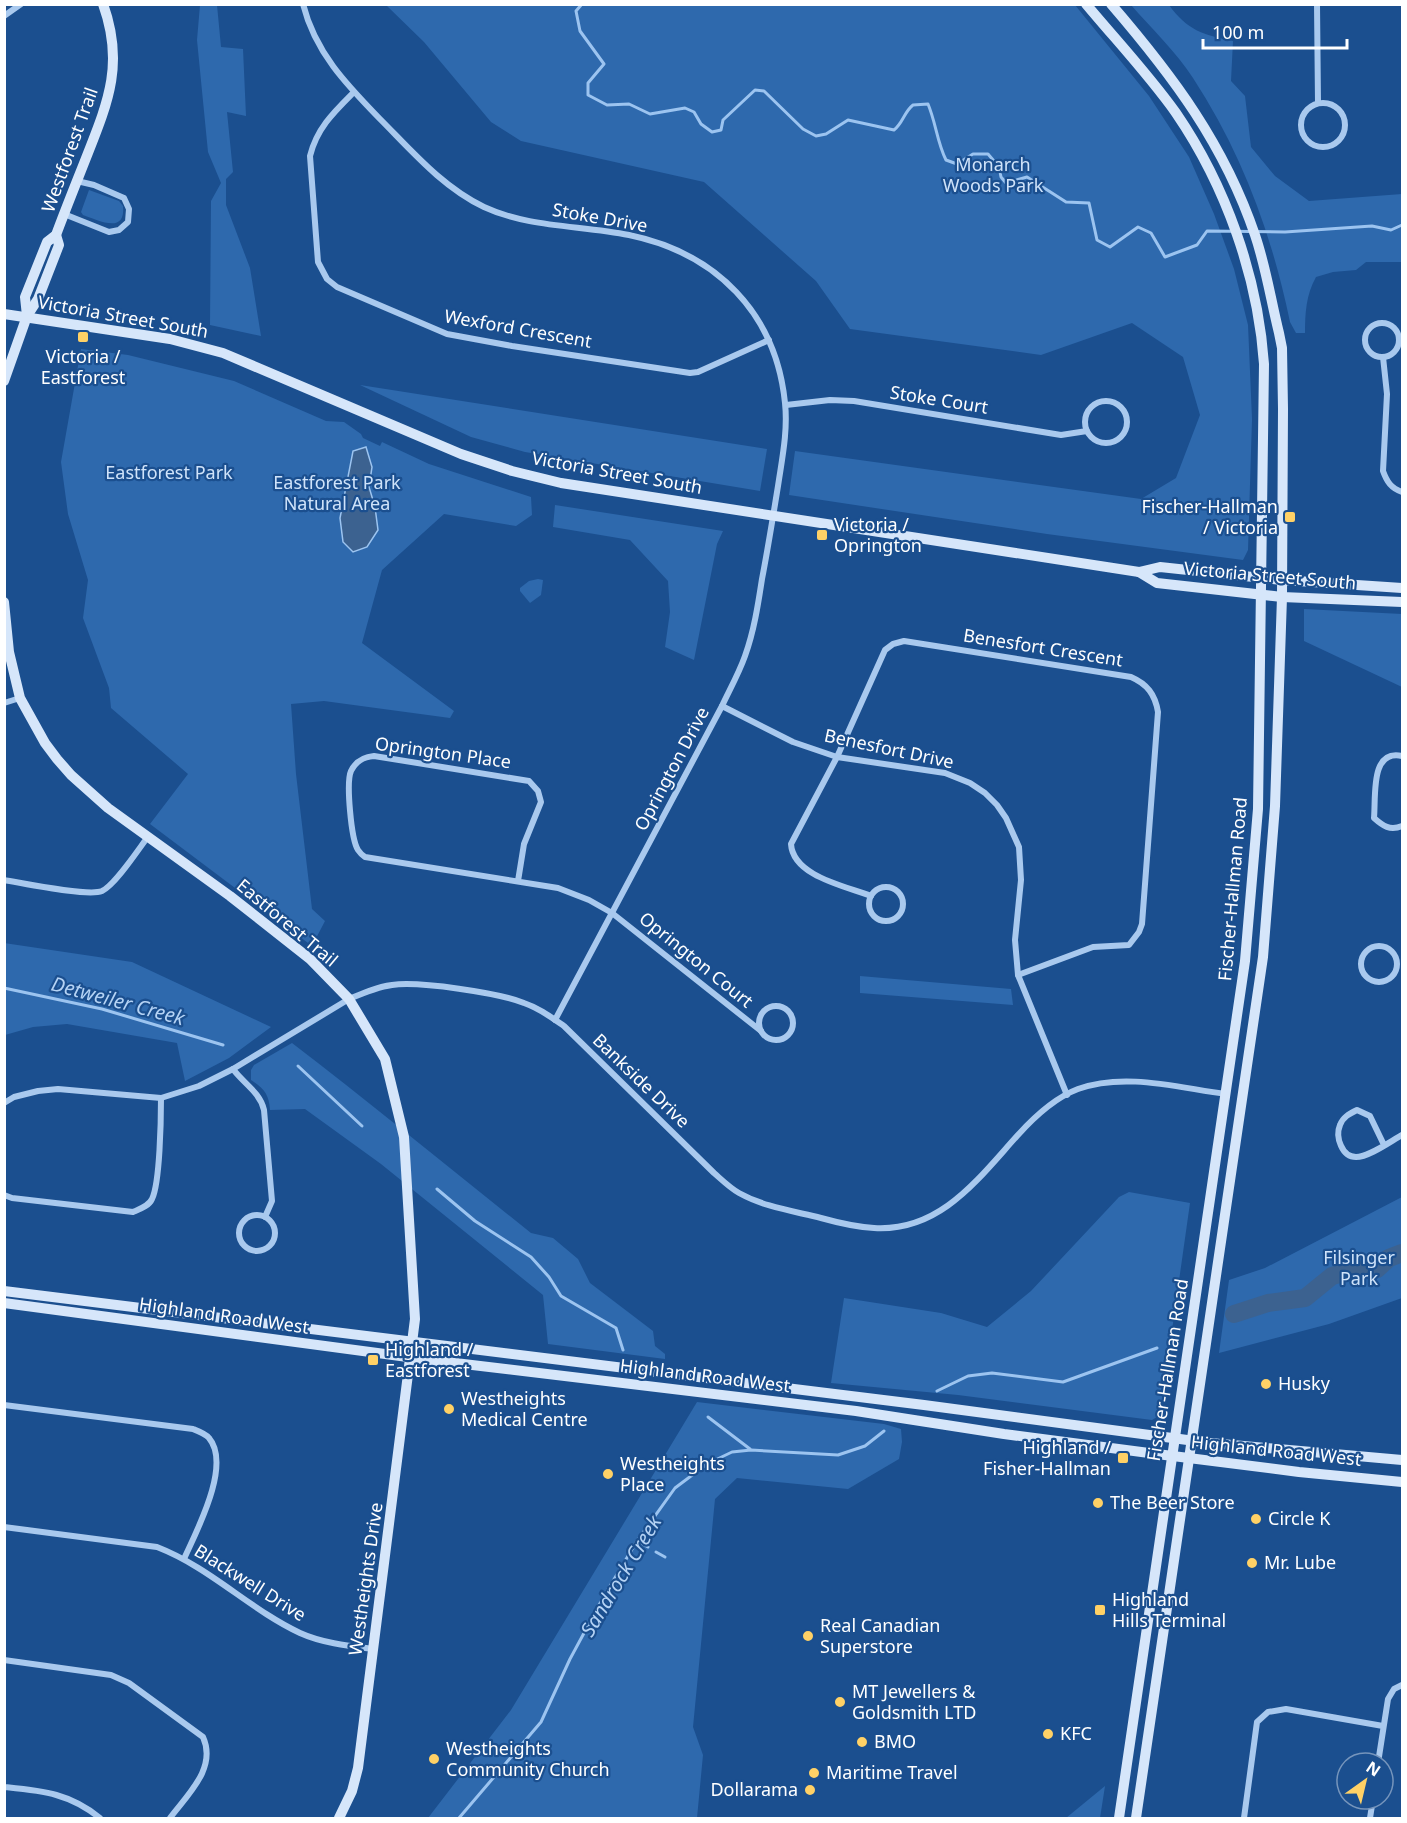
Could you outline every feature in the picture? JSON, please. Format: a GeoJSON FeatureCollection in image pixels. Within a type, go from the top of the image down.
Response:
{"type":"FeatureCollection","features":[{"type":"Feature","properties":{"kind":"main road","name":"Westforest Trail"},"geometry":{"type":"LineString","coordinates":[[27,316],[38,299],[58,245],[56,236],[108,103],[114,53],[110,22],[103,4]]}},
{"type":"Feature","properties":{"kind":"main road","name":"Fischer-Hallman Road"},"geometry":{"type":"LineString","coordinates":[[1086,4],[1177,115],[1201,154],[1224,202],[1245,261],[1262,337],[1264,364],[1258,809],[1245,962],[1119,1818]]}},
{"type":"Feature","properties":{"kind":"main road","name":"Fischer-Hallman Road"},"geometry":{"type":"LineString","coordinates":[[1111,4],[1195,111],[1213,141],[1242,200],[1262,260],[1282,348],[1283,409],[1282,597],[1275,806],[1263,957],[1136,1818]]}},
{"type":"Feature","properties":{"kind":"main road","name":"Victoria Street South"},"geometry":{"type":"LineString","coordinates":[[4,314],[170,339],[223,352],[461,454],[512,471],[561,483],[1139,572],[1160,567],[1282,580],[1402,588]]}},
{"type":"Feature","properties":{"kind":"main road"},"geometry":{"type":"LineString","coordinates":[[4,381],[27,316]]}},
{"type":"Feature","properties":{"kind":"main road","name":"Victoria Street South"},"geometry":{"type":"LineString","coordinates":[[1139,572],[1157,583],[1282,597],[1402,602]]}},
{"type":"Feature","properties":{"kind":"main road","name":"Eastforest Trail"},"geometry":{"type":"LineString","coordinates":[[4,602],[9,652],[20,698],[45,743],[64,767],[108,808],[230,896],[310,959],[349,999],[385,1059],[404,1137],[415,1296],[412,1341]]}},
{"type":"Feature","properties":{"kind":"main road","name":"Highland Road West"},"geometry":{"type":"LineString","coordinates":[[4,1292],[412,1341],[1174,1438],[1402,1460]]}},
{"type":"Feature","properties":{"kind":"main road","name":"Highland Road West"},"geometry":{"type":"LineString","coordinates":[[4,1303],[410,1358],[856,1411],[1004,1434],[1172,1456],[1402,1482]]}},
{"type":"Feature","properties":{"kind":"main road","name":"Westheights Drive"},"geometry":{"type":"LineString","coordinates":[[339,1818],[352,1791],[358,1768],[412,1341]]}},
{"type":"Feature","properties":{"kind":"street"},"geometry":{"type":"LineString","coordinates":[[4,16],[21,4]]}},
{"type":"Feature","properties":{"kind":"street","name":"Stoke Drive"},"geometry":{"type":"LineString","coordinates":[[303,4],[318,46],[332,67],[428,167],[447,183],[484,207],[524,220],[629,235],[683,252],[705,265],[729,284],[746,302],[769,340],[780,368],[786,405],[785,432],[774,516]]}},
{"type":"Feature","properties":{"kind":"street"},"geometry":{"type":"LineString","coordinates":[[1317,4],[1318,103]]}},
{"type":"Feature","properties":{"kind":"street","name":"Wexford Crescent"},"geometry":{"type":"LineString","coordinates":[[354,92],[322,124],[312,145],[310,156],[318,262],[327,279],[337,287],[447,334],[690,373],[698,372],[769,340]]}},
{"type":"Feature","properties":{"kind":"street"},"geometry":{"type":"LineString","coordinates":[[1318,103],[1333,105],[1341,112],[1344,119],[1343,134],[1336,143],[1329,146],[1313,145],[1306,139],[1301,129],[1303,115],[1318,103]]}},
{"type":"Feature","properties":{"kind":"street"},"geometry":{"type":"LineString","coordinates":[[64,214],[109,232],[119,230],[128,222],[129,209],[124,198],[94,185],[77,181]]}},
{"type":"Feature","properties":{"kind":"street"},"geometry":{"type":"LineString","coordinates":[[1381,323],[1394,328],[1399,336],[1396,350],[1383,357],[1372,354],[1364,341],[1367,330],[1381,323]]}},
{"type":"Feature","properties":{"kind":"street"},"geometry":{"type":"LineString","coordinates":[[1383,357],[1386,394],[1383,471],[1393,489],[1402,492]]}},
{"type":"Feature","properties":{"kind":"street","name":"Stoke Court"},"geometry":{"type":"LineString","coordinates":[[786,405],[830,400],[854,401],[1061,435],[1087,431]]}},
{"type":"Feature","properties":{"kind":"street","name":"Stoke Court"},"geometry":{"type":"LineString","coordinates":[[1109,401],[1123,410],[1127,422],[1125,429],[1116,440],[1101,442],[1094,439],[1087,431],[1085,423],[1087,412],[1099,402],[1109,401]]}},
{"type":"Feature","properties":{"kind":"street","name":"Oprington Drive"},"geometry":{"type":"LineString","coordinates":[[555,1020],[722,706],[745,657],[754,626],[774,516]]}},
{"type":"Feature","properties":{"kind":"street","name":"Benesfort Crescent"},"geometry":{"type":"LineString","coordinates":[[871,896],[804,869],[791,850],[794,837],[837,757],[885,650],[893,644],[904,641],[1131,677],[1146,685],[1156,700],[1158,712],[1140,932],[1129,945],[1092,947],[1018,975]]}},
{"type":"Feature","properties":{"kind":"street"},"geometry":{"type":"LineString","coordinates":[[4,703],[20,698]]}},
{"type":"Feature","properties":{"kind":"street","name":"Benesfort Drive"},"geometry":{"type":"LineString","coordinates":[[722,706],[793,742],[837,757],[945,773],[970,783],[997,805],[1006,818],[1019,847],[1021,880],[1015,940],[1018,975],[1067,1095]]}},
{"type":"Feature","properties":{"kind":"street"},"geometry":{"type":"LineString","coordinates":[[1402,756],[1393,754],[1383,759],[1378,767],[1374,818],[1388,828],[1395,829],[1402,826]]}},
{"type":"Feature","properties":{"kind":"street","name":"Oprington Place"},"geometry":{"type":"LineString","coordinates":[[518,881],[524,844],[541,802],[538,790],[529,780],[374,756],[366,757],[350,772],[354,834],[358,850],[365,857],[558,888],[589,900],[612,913]]}},
{"type":"Feature","properties":{"kind":"street"},"geometry":{"type":"LineString","coordinates":[[4,880],[86,893],[100,892],[110,886],[147,837]]}},
{"type":"Feature","properties":{"kind":"street"},"geometry":{"type":"LineString","coordinates":[[880,887],[892,888],[902,898],[901,912],[889,921],[878,919],[869,906],[871,896],[880,887]]}},
{"type":"Feature","properties":{"kind":"street","name":"Oprington Court"},"geometry":{"type":"LineString","coordinates":[[612,913],[771,1039],[786,1037],[793,1025],[790,1013],[779,1005],[765,1009],[759,1017],[761,1031]]}},
{"type":"Feature","properties":{"kind":"street"},"geometry":{"type":"LineString","coordinates":[[1383,946],[1394,954],[1399,967],[1387,979],[1376,981],[1365,974],[1361,962],[1367,950],[1383,946]]}},
{"type":"Feature","properties":{"kind":"street","name":"Bankside Drive"},"geometry":{"type":"LineString","coordinates":[[4,1103],[14,1097],[58,1089],[161,1098],[199,1086],[233,1069],[366,991],[392,985],[418,984],[500,996],[523,1002],[542,1011],[564,1026],[714,1173],[737,1191],[755,1201],[853,1226],[894,1228],[916,1222],[947,1208],[975,1182],[1031,1120],[1048,1106],[1079,1089],[1129,1081],[1226,1094]]}},
{"type":"Feature","properties":{"kind":"street"},"geometry":{"type":"LineString","coordinates":[[233,1069],[242,1082],[261,1100],[264,1110],[272,1201],[265,1217]]}},
{"type":"Feature","properties":{"kind":"street"},"geometry":{"type":"LineString","coordinates":[[4,1194],[12,1198],[133,1212],[141,1209],[150,1203],[154,1193],[161,1098]]}},
{"type":"Feature","properties":{"kind":"street"},"geometry":{"type":"LineString","coordinates":[[1384,1145],[1370,1116],[1357,1110],[1347,1115],[1339,1126],[1338,1138],[1343,1151],[1353,1157],[1362,1156],[1384,1145],[1402,1135]]}},
{"type":"Feature","properties":{"kind":"street"},"geometry":{"type":"LineString","coordinates":[[255,1215],[265,1217],[274,1228],[273,1241],[269,1246],[260,1250],[247,1248],[241,1242],[240,1226],[249,1217],[255,1215]]}},
{"type":"Feature","properties":{"kind":"street"},"geometry":{"type":"LineString","coordinates":[[4,1406],[193,1429],[209,1437],[215,1452],[217,1469],[209,1501],[184,1559]]}},
{"type":"Feature","properties":{"kind":"street","name":"Blackwell Drive"},"geometry":{"type":"LineString","coordinates":[[4,1527],[157,1547],[212,1575],[284,1625],[303,1634],[317,1639],[373,1649]]}},
{"type":"Feature","properties":{"kind":"street"},"geometry":{"type":"LineString","coordinates":[[4,1660],[111,1675],[129,1683],[203,1737],[208,1748],[206,1767],[170,1818]]}},
{"type":"Feature","properties":{"kind":"street"},"geometry":{"type":"LineString","coordinates":[[1380,1751],[1388,1699],[1394,1689],[1402,1685]]}},
{"type":"Feature","properties":{"kind":"street"},"geometry":{"type":"LineString","coordinates":[[1244,1818],[1257,1722],[1268,1712],[1286,1709],[1383,1726]]}},
{"type":"Feature","properties":{"kind":"street"},"geometry":{"type":"LineString","coordinates":[[4,1787],[61,1795],[77,1801],[100,1818]]}},
{"type":"Feature","properties":{"kind":"green space"},"geometry":{"type":"Polygon","coordinates":[[[200,5],[217,5],[221,47],[243,49],[246,116],[227,112],[233,172],[226,179],[226,205],[250,268],[261,336],[210,325],[211,201],[221,183],[208,152],[197,40],[200,5]]]}},
{"type":"Feature","properties":{"kind":"green space","name":"Monarch Woods Park"},"geometry":{"type":"Polygon","coordinates":[[[386,5],[1075,5],[1149,96],[1189,157],[1214,214],[1234,269],[1248,325],[1252,419],[1248,550],[1243,560],[1047,534],[789,495],[795,451],[1141,499],[1176,478],[1200,415],[1183,357],[1132,323],[1041,355],[850,329],[816,281],[704,182],[521,141],[491,122],[424,42],[386,5]]]}},
{"type":"Feature","properties":{"kind":"green space"},"geometry":{"type":"Polygon","coordinates":[[[1131,5],[1169,5],[1182,20],[1196,30],[1233,41],[1231,81],[1245,96],[1251,147],[1275,176],[1309,201],[1402,194],[1402,262],[1366,262],[1356,270],[1333,272],[1316,277],[1307,304],[1305,333],[1296,333],[1290,322],[1274,258],[1253,195],[1226,136],[1187,69],[1131,5]]]}},
{"type":"Feature","properties":{"kind":"green space"},"geometry":{"type":"Polygon","coordinates":[[[89,190],[119,201],[123,206],[123,215],[120,220],[110,223],[83,215],[81,212],[89,190]]]}},
{"type":"Feature","properties":{"kind":"green space","name":"Eastforest Park"},"geometry":{"type":"Polygon","coordinates":[[[81,349],[128,355],[234,381],[326,421],[344,422],[363,438],[380,446],[382,442],[429,464],[531,497],[532,515],[516,526],[444,514],[382,570],[362,643],[454,711],[450,718],[324,701],[291,704],[296,774],[312,909],[325,921],[312,946],[150,824],[188,774],[111,708],[109,688],[83,618],[88,580],[68,514],[61,462],[81,349]]]}},
{"type":"Feature","properties":{"kind":"green space"},"geometry":{"type":"Polygon","coordinates":[[[360,385],[767,449],[760,491],[525,452],[471,437],[360,385]]]}},
{"type":"Feature","properties":{"kind":"green space"},"geometry":{"type":"Polygon","coordinates":[[[555,505],[723,531],[717,544],[694,660],[665,647],[670,612],[668,581],[630,540],[553,527],[555,505]]]}},
{"type":"Feature","properties":{"kind":"green space"},"geometry":{"type":"Polygon","coordinates":[[[543,580],[541,595],[530,603],[520,588],[529,581],[543,580]]]}},
{"type":"Feature","properties":{"kind":"green space"},"geometry":{"type":"Polygon","coordinates":[[[1304,609],[1402,614],[1402,687],[1304,641],[1304,609]]]}},
{"type":"Feature","properties":{"kind":"green space"},"geometry":{"type":"Polygon","coordinates":[[[4,943],[132,962],[271,1027],[229,1058],[185,1081],[177,1043],[67,1024],[33,1027],[5,1035],[4,943]]]}},
{"type":"Feature","properties":{"kind":"green space"},"geometry":{"type":"Polygon","coordinates":[[[860,976],[1011,989],[1013,1005],[860,993],[860,976]]]}},
{"type":"Feature","properties":{"kind":"green space"},"geometry":{"type":"Polygon","coordinates":[[[292,1043],[531,1233],[553,1238],[578,1259],[590,1283],[653,1331],[655,1346],[665,1354],[665,1359],[548,1344],[543,1295],[381,1164],[305,1109],[270,1110],[265,1092],[251,1080],[251,1070],[254,1065],[292,1043]]]}},
{"type":"Feature","properties":{"kind":"green space"},"geometry":{"type":"Polygon","coordinates":[[[1129,1192],[1190,1203],[1160,1415],[1152,1420],[958,1395],[831,1383],[844,1298],[941,1313],[987,1327],[1031,1291],[1119,1197],[1129,1192]]]}},
{"type":"Feature","properties":{"kind":"green space","name":"Filsinger Park"},"geometry":{"type":"Polygon","coordinates":[[[1402,1197],[1402,1298],[1329,1324],[1219,1353],[1229,1280],[1265,1268],[1402,1197]]]}},
{"type":"Feature","properties":{"kind":"green space"},"geometry":{"type":"Polygon","coordinates":[[[697,1402],[884,1424],[901,1429],[902,1442],[899,1459],[848,1489],[737,1478],[715,1499],[693,1727],[703,1755],[697,1818],[428,1818],[511,1710],[697,1402]]]}},
{"type":"Feature","properties":{"kind":"green space"},"geometry":{"type":"Polygon","coordinates":[[[1105,1786],[1100,1818],[1066,1818],[1105,1786]]]}},
{"type":"Feature","properties":{"kind":"shaded area"},"geometry":{"type":"Polygon","coordinates":[[[366,447],[372,467],[369,487],[378,530],[367,547],[353,552],[343,542],[340,518],[353,451],[366,447]]]}},
{"type":"Feature","properties":{"kind":"waterway"},"geometry":{"type":"LineString","coordinates":[[582,4],[576,11],[580,31],[604,64],[588,83],[588,95],[607,105],[629,104],[650,114],[685,108],[694,112],[701,124],[712,132],[721,130],[723,120],[755,90],[764,91],[803,129],[816,136],[826,134],[848,120],[894,130],[913,105],[928,104],[946,160],[957,164],[973,154],[988,154],[999,167],[1001,177],[1006,183],[1027,177],[1066,202],[1089,203],[1097,240],[1110,247],[1138,227],[1151,233],[1165,257],[1197,245],[1207,231],[1285,232],[1372,226],[1391,230],[1402,225]]}},
{"type":"Feature","properties":{"kind":"waterway","name":"Detweiler Creek"},"geometry":{"type":"LineString","coordinates":[[4,988],[102,1009],[223,1045]]}},
{"type":"Feature","properties":{"kind":"waterway","name":"Detweiler Creek"},"geometry":{"type":"LineString","coordinates":[[298,1066],[362,1126]]}},
{"type":"Feature","properties":{"kind":"waterway","name":"Detweiler Creek"},"geometry":{"type":"LineString","coordinates":[[437,1189],[475,1221],[531,1257],[549,1277],[561,1296],[616,1328],[623,1350]]}},
{"type":"Feature","properties":{"kind":"waterway","name":"Sandrock Creek"},"geometry":{"type":"LineString","coordinates":[[1234,1314],[1268,1303],[1305,1298],[1332,1276],[1350,1271],[1377,1269],[1389,1258],[1402,1253]]}},
{"type":"Feature","properties":{"kind":"waterway","name":"Sandrock Creek"},"geometry":{"type":"LineString","coordinates":[[937,1391],[968,1376],[992,1373],[1063,1382],[1157,1348]]}},
{"type":"Feature","properties":{"kind":"waterway","name":"Detweiler Creek"},"geometry":{"type":"LineString","coordinates":[[708,1417],[750,1449]]}},
{"type":"Feature","properties":{"kind":"waterway","name":"Sandrock Creek"},"geometry":{"type":"LineString","coordinates":[[459,1818],[541,1722],[570,1659],[604,1596],[637,1541],[675,1488],[707,1464],[732,1452],[751,1450],[838,1455],[865,1446],[884,1431]]}},
{"type":"Feature","properties":{"kind":"waterway"},"geometry":{"type":"LineString","coordinates":[[637,1541],[648,1547]]}},
{"type":"Feature","properties":{"kind":"waterway"},"geometry":{"type":"LineString","coordinates":[[656,1552],[665,1557]]}},
{"type":"Feature","properties":{"kind":"place","name":"Victoria / Eastforest"},"geometry":{"type":"Point","coordinates":[83,337]}},
{"type":"Feature","properties":{"kind":"place","name":"Fischer-Hallman / Victoria"},"geometry":{"type":"Point","coordinates":[1290,517]}},
{"type":"Feature","properties":{"kind":"place","name":"Victoria / Oprington"},"geometry":{"type":"Point","coordinates":[822,535]}},
{"type":"Feature","properties":{"kind":"place","name":"Highland / Eastforest"},"geometry":{"type":"Point","coordinates":[373,1360]}},
{"type":"Feature","properties":{"kind":"place","name":"Husky"},"geometry":{"type":"Point","coordinates":[1266,1384]}},
{"type":"Feature","properties":{"kind":"place","name":"Westheights Medical Centre"},"geometry":{"type":"Point","coordinates":[449,1409]}},
{"type":"Feature","properties":{"kind":"place","name":"Highland / Fisher-Hallman"},"geometry":{"type":"Point","coordinates":[1123,1458]}},
{"type":"Feature","properties":{"kind":"place","name":"Westheights Place"},"geometry":{"type":"Point","coordinates":[608,1474]}},
{"type":"Feature","properties":{"kind":"place","name":"The Beer Store"},"geometry":{"type":"Point","coordinates":[1098,1503]}},
{"type":"Feature","properties":{"kind":"place","name":"Circle K"},"geometry":{"type":"Point","coordinates":[1256,1519]}},
{"type":"Feature","properties":{"kind":"place","name":"Mr. Lube"},"geometry":{"type":"Point","coordinates":[1252,1563]}},
{"type":"Feature","properties":{"kind":"place","name":"Highland Hills Terminal"},"geometry":{"type":"Point","coordinates":[1100,1610]}},
{"type":"Feature","properties":{"kind":"place","name":"Real Canadian Superstore"},"geometry":{"type":"Point","coordinates":[808,1636]}},
{"type":"Feature","properties":{"kind":"place","name":"MT Jewellers & Goldsmith LTD"},"geometry":{"type":"Point","coordinates":[840,1702]}},
{"type":"Feature","properties":{"kind":"place","name":"KFC"},"geometry":{"type":"Point","coordinates":[1048,1734]}},
{"type":"Feature","properties":{"kind":"place","name":"BMO"},"geometry":{"type":"Point","coordinates":[862,1742]}},
{"type":"Feature","properties":{"kind":"place","name":"Westheights Community Church"},"geometry":{"type":"Point","coordinates":[434,1759]}},
{"type":"Feature","properties":{"kind":"place","name":"Maritime Travel"},"geometry":{"type":"Point","coordinates":[814,1773]}},
{"type":"Feature","properties":{"kind":"place","name":"Dollarama"},"geometry":{"type":"Point","coordinates":[810,1790]}},
{"type":"Feature","properties":{"kind":"park label","name":"Eastforest Park Natural Area"},"geometry":{"type":"Point","coordinates":[337,493]}}]}
